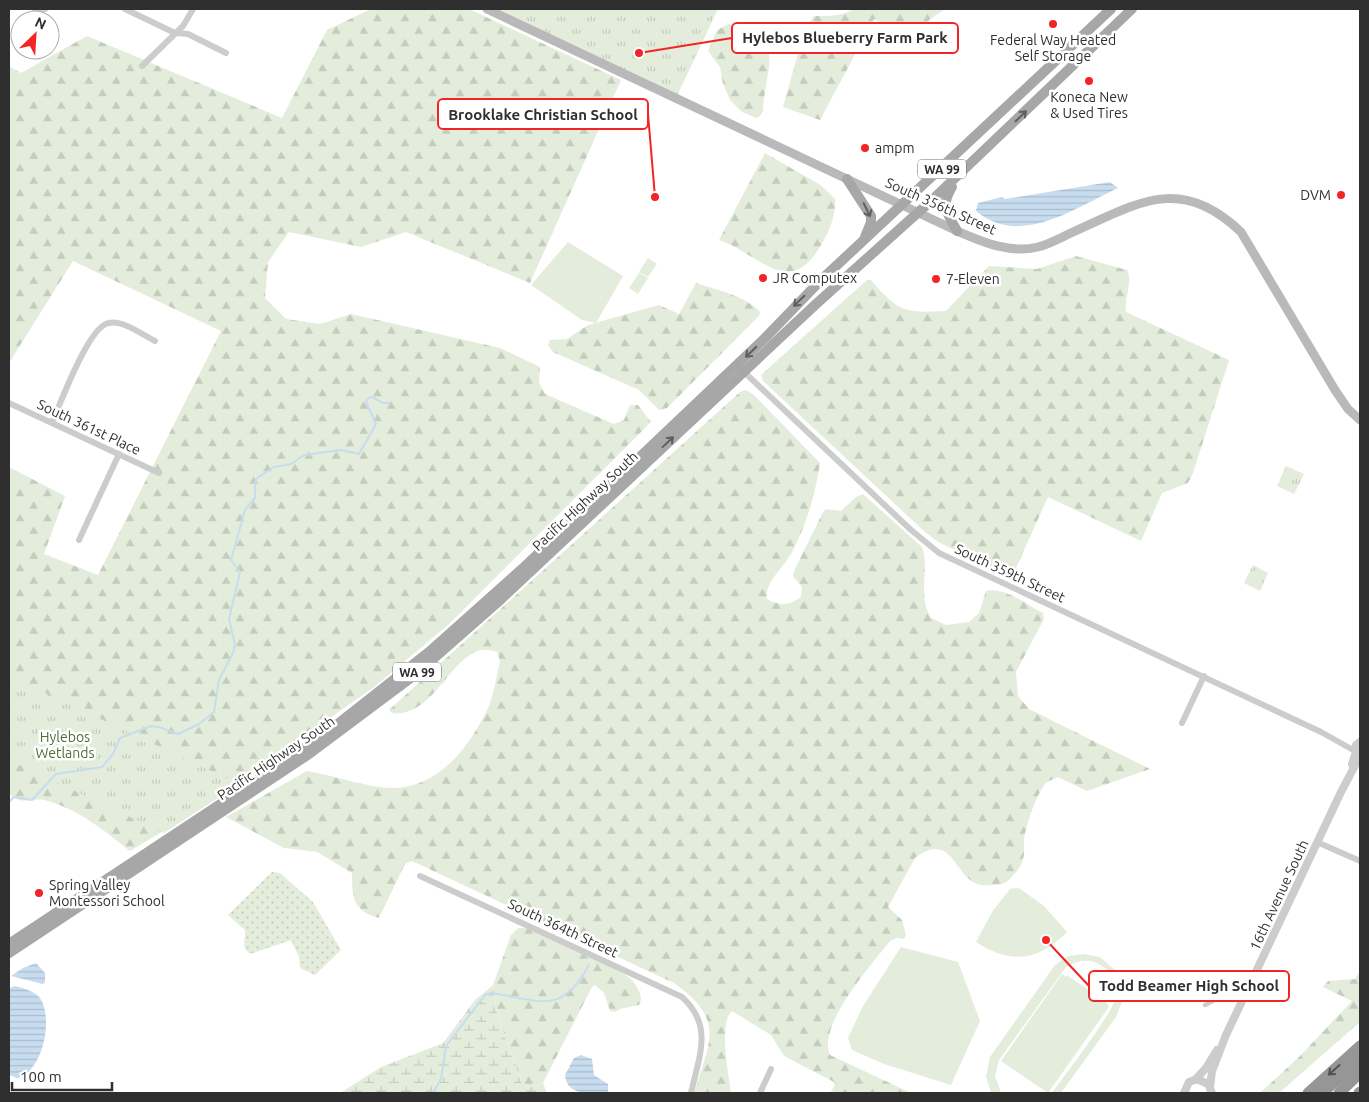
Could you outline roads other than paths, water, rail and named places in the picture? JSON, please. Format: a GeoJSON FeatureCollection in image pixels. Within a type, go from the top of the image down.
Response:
{"type":"FeatureCollection","features":[{"type":"Feature","properties":{"kind":"highway"},"geometry":{"type":"LineString","coordinates":[[1308,1093],[1360,1046]]}},
{"type":"Feature","properties":{"kind":"highway"},"geometry":{"type":"LineString","coordinates":[[1322,1093],[1360,1060]]}},
{"type":"Feature","properties":{"kind":"highway"},"geometry":{"type":"LineString","coordinates":[[1339,1093],[1360,1074]]}},
{"type":"Feature","properties":{"kind":"main road","name":"South 356th Street"},"geometry":{"type":"LineString","coordinates":[[487,9],[957,231],[992,245],[1023,248],[1038,247],[1151,199],[1177,198],[1210,208],[1225,217],[1241,232],[1334,390],[1348,409],[1360,420]]}},
{"type":"Feature","properties":{"kind":"main road","name":"Pacific Highway South"},"geometry":{"type":"LineString","coordinates":[[9,953],[259,788],[362,716],[429,662],[498,602],[740,369],[790,310],[1111,9]]}},
{"type":"Feature","properties":{"kind":"main road","name":"Pacific Highway South"},"geometry":{"type":"LineString","coordinates":[[9,944],[293,757],[392,684],[490,599],[740,369],[958,176],[1132,9]]}},
{"type":"Feature","properties":{"kind":"main road"},"geometry":{"type":"LineString","coordinates":[[957,231],[944,202],[958,176]]}},
{"type":"Feature","properties":{"kind":"main road"},"geometry":{"type":"LineString","coordinates":[[847,179],[871,216],[871,222],[860,244]]}},
{"type":"Feature","properties":{"kind":"street"},"geometry":{"type":"LineString","coordinates":[[35,9],[45,9]]}},
{"type":"Feature","properties":{"kind":"street"},"geometry":{"type":"LineString","coordinates":[[125,9],[175,33],[188,34],[226,52]]}},
{"type":"Feature","properties":{"kind":"street"},"geometry":{"type":"LineString","coordinates":[[142,66],[186,22],[193,9]]}},
{"type":"Feature","properties":{"kind":"street"},"geometry":{"type":"LineString","coordinates":[[52,422],[89,341],[99,327],[107,323],[115,323],[155,341]]}},
{"type":"Feature","properties":{"kind":"street","name":"South 359th Street"},"geometry":{"type":"LineString","coordinates":[[740,369],[911,530],[940,553],[1358,750]]}},
{"type":"Feature","properties":{"kind":"street","name":"South 361st Place"},"geometry":{"type":"LineString","coordinates":[[9,403],[159,473]]}},
{"type":"Feature","properties":{"kind":"street"},"geometry":{"type":"LineString","coordinates":[[79,540],[119,454]]}},
{"type":"Feature","properties":{"kind":"street"},"geometry":{"type":"LineString","coordinates":[[1182,723],[1204,676]]}},
{"type":"Feature","properties":{"kind":"street","name":"16th Avenue South"},"geometry":{"type":"LineString","coordinates":[[1211,1090],[1212,1071],[1226,1035],[1318,842],[1358,750]]}},
{"type":"Feature","properties":{"kind":"street"},"geometry":{"type":"LineString","coordinates":[[1318,842],[1360,862]]}},
{"type":"Feature","properties":{"kind":"street","name":"South 364th Street"},"geometry":{"type":"LineString","coordinates":[[420,876],[674,992],[693,1008],[699,1018],[701,1034],[692,1093]]}},
{"type":"Feature","properties":{"kind":"street"},"geometry":{"type":"LineString","coordinates":[[1205,1005],[1224,995]]}},
{"type":"Feature","properties":{"kind":"street","name":"16th Avenue South"},"geometry":{"type":"LineString","coordinates":[[1184,1093],[1186,1086],[1195,1080],[1206,1068],[1226,1035]]}},
{"type":"Feature","properties":{"kind":"street"},"geometry":{"type":"LineString","coordinates":[[760,1093],[771,1069]]}},
{"type":"Feature","properties":{"kind":"street"},"geometry":{"type":"LineString","coordinates":[[1195,1080],[1205,1081],[1211,1090]]}},
{"type":"Feature","properties":{"kind":"water"},"geometry":{"type":"Polygon","coordinates":[[[1110,182],[1118,188],[1066,214],[1029,225],[1011,226],[993,221],[976,211],[978,203],[1002,197],[1005,199],[1110,182]]]}},
{"type":"Feature","properties":{"kind":"water"},"geometry":{"type":"Polygon","coordinates":[[[36,963],[45,973],[45,982],[43,984],[11,976],[23,968],[36,963]]]}},
{"type":"Feature","properties":{"kind":"water"},"geometry":{"type":"Polygon","coordinates":[[[15,986],[29,990],[37,995],[45,1013],[46,1026],[40,1053],[34,1065],[27,1073],[17,1078],[9,1075],[9,988],[15,986]]]}},
{"type":"Feature","properties":{"kind":"water"},"geometry":{"type":"Polygon","coordinates":[[[581,1055],[592,1059],[594,1075],[608,1084],[608,1093],[581,1092],[570,1087],[565,1075],[574,1058],[581,1055]]]}},
{"type":"Feature","properties":{"kind":"waterway"},"geometry":{"type":"LineString","coordinates":[[9,802],[14,797],[32,800],[56,774],[102,767],[113,754],[120,738],[151,726],[178,734],[199,724],[214,712],[219,680],[233,653],[235,645],[229,619],[240,572],[231,560],[245,510],[255,498],[257,478],[274,467],[291,464],[304,455],[341,450],[359,454],[376,424],[366,402],[368,398],[372,397],[383,403],[390,403]]}},
{"type":"Feature","properties":{"kind":"waterway"},"geometry":{"type":"LineString","coordinates":[[433,1093],[441,1079],[446,1046],[485,995],[491,993],[536,1001],[559,999],[579,981],[589,965]]}},
{"type":"Feature","properties":{"kind":"place","name":"Federal Way Heated Self Storage"},"geometry":{"type":"Point","coordinates":[1053,24]}},
{"type":"Feature","properties":{"kind":"place","name":"Hylebos Blueberry Farm Park"},"geometry":{"type":"Point","coordinates":[639,53]}},
{"type":"Feature","properties":{"kind":"place","name":"Koneca New & Used Tires"},"geometry":{"type":"Point","coordinates":[1089,81]}},
{"type":"Feature","properties":{"kind":"place","name":"ampm"},"geometry":{"type":"Point","coordinates":[865,148]}},
{"type":"Feature","properties":{"kind":"place","name":"DVM"},"geometry":{"type":"Point","coordinates":[1341,195]}},
{"type":"Feature","properties":{"kind":"place","name":"Brooklake Christian School"},"geometry":{"type":"Point","coordinates":[655,197]}},
{"type":"Feature","properties":{"kind":"place","name":"JR Computex"},"geometry":{"type":"Point","coordinates":[763,278]}},
{"type":"Feature","properties":{"kind":"place","name":"7-Eleven"},"geometry":{"type":"Point","coordinates":[936,279]}},
{"type":"Feature","properties":{"kind":"place","name":"Spring Valley Montessori School"},"geometry":{"type":"Point","coordinates":[39,893]}},
{"type":"Feature","properties":{"kind":"place","name":"Todd Beamer High School"},"geometry":{"type":"Point","coordinates":[1046,940]}},
{"type":"Feature","properties":{"kind":"park label","name":"Hylebos Wetlands"},"geometry":{"type":"Point","coordinates":[65,746]}}]}
